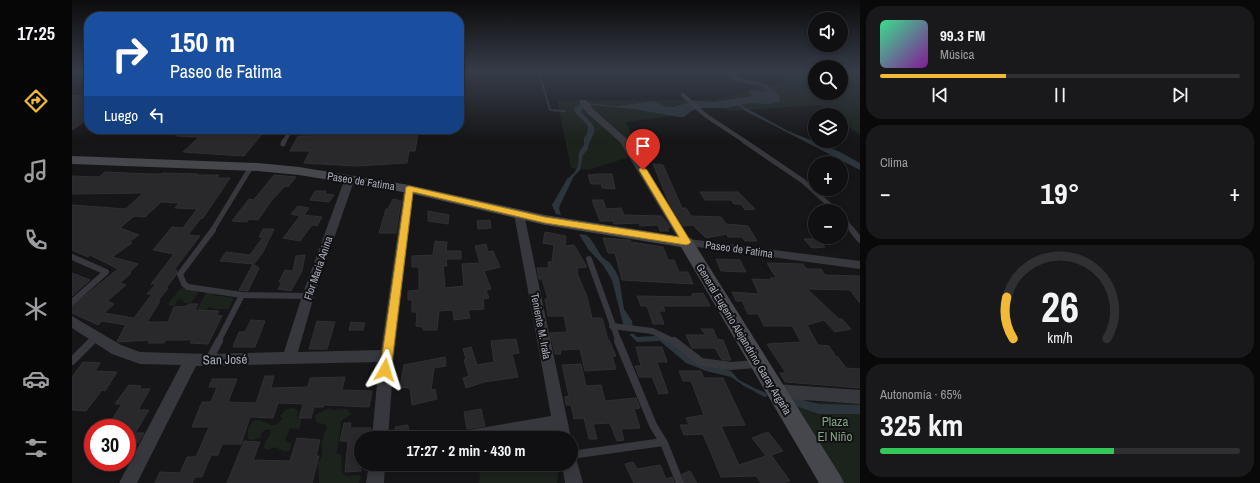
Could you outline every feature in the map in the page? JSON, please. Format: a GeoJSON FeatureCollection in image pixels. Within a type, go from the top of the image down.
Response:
{"type":"FeatureCollection","features":[{"type":"Feature","properties":{"kind":"street","name":"General Eugenio Alejandrino Garay Argaña"},"geometry":{"type":"LineString","coordinates":[[583,102],[590,111],[623,140],[631,151],[832,483]]}},
{"type":"Feature","properties":{"kind":"street","name":"Paseo de Fatima"},"geometry":{"type":"LineString","coordinates":[[72,160],[251,167],[299,171],[350,178],[409,189],[545,220],[686,242],[860,265]]}},
{"type":"Feature","properties":{"kind":"street","name":"Flor Maria Anina"},"geometry":{"type":"LineString","coordinates":[[289,357],[308,296],[350,178]]}},
{"type":"Feature","properties":{"kind":"street"},"geometry":{"type":"LineString","coordinates":[[381,431],[386,356],[409,189]]}},
{"type":"Feature","properties":{"kind":"street","name":"Teniente M. Irala"},"geometry":{"type":"LineString","coordinates":[[519,214],[561,431]]}},
{"type":"Feature","properties":{"kind":"street","name":"San José"},"geometry":{"type":"LineString","coordinates":[[72,321],[118,350],[140,358],[209,360],[386,356]]}},
{"type":"Feature","properties":{"kind":"street"},"geometry":{"type":"LineString","coordinates":[[128,483],[192,359]]}},
{"type":"Feature","properties":{"kind":"street"},"geometry":{"type":"LineString","coordinates":[[776,391],[860,397]]}},
{"type":"Feature","properties":{"kind":"street"},"geometry":{"type":"LineString","coordinates":[[508,431],[559,422]]}},
{"type":"Feature","properties":{"kind":"street"},"geometry":{"type":"LineString","coordinates":[[375,483],[376,471]]}},
{"type":"Feature","properties":{"kind":"street"},"geometry":{"type":"LineString","coordinates":[[571,471],[574,483]]}},
{"type":"Feature","properties":{"kind":"lane"},"geometry":{"type":"LineString","coordinates":[[683,96],[705,116],[804,181],[829,204]]}},
{"type":"Feature","properties":{"kind":"lane"},"geometry":{"type":"LineString","coordinates":[[283,144],[288,134]]}},
{"type":"Feature","properties":{"kind":"lane"},"geometry":{"type":"LineString","coordinates":[[251,167],[215,227],[180,274],[184,284],[188,288],[242,295],[308,296]]}},
{"type":"Feature","properties":{"kind":"lane"},"geometry":{"type":"LineString","coordinates":[[848,222],[860,240]]}},
{"type":"Feature","properties":{"kind":"lane"},"geometry":{"type":"LineString","coordinates":[[72,257],[106,272],[72,302]]}},
{"type":"Feature","properties":{"kind":"lane"},"geometry":{"type":"LineString","coordinates":[[589,259],[612,326],[652,425],[663,442],[680,483]]}},
{"type":"Feature","properties":{"kind":"lane"},"geometry":{"type":"LineString","coordinates":[[209,360],[242,295]]}},
{"type":"Feature","properties":{"kind":"lane"},"geometry":{"type":"LineString","coordinates":[[612,326],[652,331],[672,340],[701,362],[731,366],[759,364]]}},
{"type":"Feature","properties":{"kind":"lane"},"geometry":{"type":"LineString","coordinates":[[72,361],[96,336]]}},
{"type":"Feature","properties":{"kind":"lane"},"geometry":{"type":"LineString","coordinates":[[578,454],[663,442]]}},
{"type":"Feature","properties":{"kind":"green space"},"geometry":{"type":"Polygon","coordinates":[[[737,95],[808,95],[808,100],[848,100],[848,95],[860,95],[860,135],[848,126],[848,108],[824,108],[820,105],[729,111],[719,105],[691,108],[671,116],[626,122],[639,154],[588,170],[571,168],[557,101],[713,100],[737,95]]]}},
{"type":"Feature","properties":{"kind":"green space"},"geometry":{"type":"Polygon","coordinates":[[[181,288],[194,290],[198,293],[191,303],[184,303],[182,299],[179,299],[174,306],[169,306],[169,302],[181,288]]]}},
{"type":"Feature","properties":{"kind":"green space"},"geometry":{"type":"Polygon","coordinates":[[[207,292],[212,292],[213,295],[234,298],[229,309],[216,309],[210,307],[204,314],[195,315],[207,292]]]}},
{"type":"Feature","properties":{"kind":"green space","name":"Plaza El Niño"},"geometry":{"type":"Polygon","coordinates":[[[788,401],[860,404],[860,483],[840,483],[788,401]]]}},
{"type":"Feature","properties":{"kind":"green space"},"geometry":{"type":"Polygon","coordinates":[[[293,408],[298,411],[297,418],[301,419],[301,423],[299,429],[290,428],[285,439],[292,444],[290,450],[285,452],[275,447],[268,450],[264,448],[270,433],[270,430],[268,429],[263,431],[260,438],[252,440],[248,439],[248,429],[253,421],[260,420],[270,425],[276,425],[282,419],[280,416],[286,409],[293,408]]]}},
{"type":"Feature","properties":{"kind":"green space"},"geometry":{"type":"Polygon","coordinates":[[[329,408],[334,410],[346,409],[352,414],[341,421],[339,442],[336,453],[341,455],[342,472],[346,476],[360,475],[361,478],[359,483],[319,483],[318,464],[322,456],[322,440],[327,427],[326,425],[317,422],[315,416],[329,408]]]}},
{"type":"Feature","properties":{"kind":"green space"},"geometry":{"type":"Polygon","coordinates":[[[480,471],[558,471],[557,483],[479,483],[480,471]]]}},
{"type":"Feature","properties":{"kind":"shaded area"},"geometry":{"type":"Polygon","coordinates":[[[751,95],[779,95],[780,96],[779,102],[769,104],[750,103],[741,105],[788,131],[808,139],[808,143],[745,111],[739,106],[740,105],[727,108],[700,108],[691,111],[684,117],[678,117],[634,109],[592,105],[581,111],[593,125],[594,132],[588,149],[583,155],[580,170],[574,176],[560,205],[559,209],[561,215],[556,214],[552,205],[567,179],[574,173],[578,166],[579,152],[584,145],[584,138],[587,134],[588,126],[575,112],[574,108],[580,104],[587,103],[618,106],[654,101],[667,107],[673,107],[694,101],[714,102],[752,96],[751,95]]]}},
{"type":"Feature","properties":{"kind":"shaded area"},"geometry":{"type":"Polygon","coordinates":[[[817,148],[830,148],[847,156],[833,156],[817,148]]]}},
{"type":"Feature","properties":{"kind":"shaded area"},"geometry":{"type":"Polygon","coordinates":[[[848,156],[860,163],[860,170],[848,164],[848,156]]]}},
{"type":"Feature","properties":{"kind":"shaded area"},"geometry":{"type":"Polygon","coordinates":[[[579,234],[586,235],[590,238],[602,257],[610,263],[615,270],[619,278],[624,309],[632,321],[633,328],[624,328],[612,280],[603,265],[588,249],[579,234]]]}},
{"type":"Feature","properties":{"kind":"shaded area"},"geometry":{"type":"Polygon","coordinates":[[[629,334],[634,334],[637,337],[655,336],[665,339],[687,355],[731,371],[739,380],[760,391],[760,394],[731,377],[706,371],[686,363],[660,341],[637,342],[629,334]]]}},
{"type":"Feature","properties":{"kind":"shaded area"},"geometry":{"type":"Polygon","coordinates":[[[791,397],[819,404],[860,405],[860,414],[819,414],[793,405],[791,397]]]}},
{"type":"Feature","properties":{"kind":"building"},"geometry":{"type":"Polygon","coordinates":[[[72,95],[81,96],[84,95],[84,122],[72,130],[72,95]]]}},
{"type":"Feature","properties":{"kind":"building"},"geometry":{"type":"Polygon","coordinates":[[[176,134],[262,134],[244,156],[183,152],[199,137],[176,136],[176,134]]]}},
{"type":"Feature","properties":{"kind":"building"},"geometry":{"type":"Polygon","coordinates":[[[314,134],[418,134],[415,151],[409,151],[407,163],[355,166],[304,163],[310,151],[290,151],[298,136],[313,136],[314,134]]]}},
{"type":"Feature","properties":{"kind":"building"},"geometry":{"type":"Polygon","coordinates":[[[653,164],[663,165],[682,208],[686,208],[691,216],[721,217],[726,224],[748,226],[757,241],[745,241],[742,237],[728,237],[727,234],[706,238],[693,225],[683,226],[669,203],[653,164]]]}},
{"type":"Feature","properties":{"kind":"building"},"geometry":{"type":"Polygon","coordinates":[[[105,172],[219,175],[217,178],[230,178],[203,218],[201,218],[188,235],[200,236],[174,270],[177,270],[176,275],[166,288],[168,288],[158,301],[160,301],[147,322],[168,322],[174,307],[187,306],[189,304],[198,304],[195,310],[219,311],[216,315],[222,316],[208,344],[190,343],[192,340],[166,340],[164,343],[148,343],[150,340],[118,342],[117,341],[126,325],[102,321],[98,325],[72,313],[72,306],[118,269],[90,255],[88,257],[72,250],[72,205],[126,209],[143,193],[72,194],[72,176],[99,177],[105,172]],[[161,202],[145,217],[134,216],[120,228],[139,235],[129,242],[132,243],[112,257],[138,264],[120,283],[126,285],[107,301],[114,304],[104,313],[134,318],[152,294],[147,294],[156,284],[151,284],[174,254],[153,250],[172,227],[183,228],[197,209],[175,208],[179,203],[161,202]]]}},
{"type":"Feature","properties":{"kind":"building"},"geometry":{"type":"Polygon","coordinates":[[[612,174],[615,189],[602,188],[601,184],[591,184],[588,175],[612,174]]]}},
{"type":"Feature","properties":{"kind":"building"},"geometry":{"type":"Polygon","coordinates":[[[274,175],[296,177],[288,187],[285,186],[271,201],[258,220],[249,219],[247,222],[232,221],[249,199],[253,200],[274,175]]]}},
{"type":"Feature","properties":{"kind":"building"},"geometry":{"type":"Polygon","coordinates":[[[315,191],[326,191],[325,194],[334,195],[329,202],[310,200],[315,191]]]}},
{"type":"Feature","properties":{"kind":"building"},"geometry":{"type":"Polygon","coordinates":[[[700,192],[738,192],[755,209],[745,210],[741,204],[734,204],[731,200],[705,200],[700,192]]]}},
{"type":"Feature","properties":{"kind":"building"},"geometry":{"type":"Polygon","coordinates":[[[393,199],[401,201],[396,233],[379,233],[386,209],[388,209],[393,199]]]}},
{"type":"Feature","properties":{"kind":"building"},"geometry":{"type":"Polygon","coordinates":[[[592,200],[603,200],[606,209],[621,208],[624,215],[662,216],[670,227],[667,228],[669,231],[660,231],[658,225],[640,226],[639,223],[614,224],[613,221],[600,221],[592,200]]]}},
{"type":"Feature","properties":{"kind":"building"},"geometry":{"type":"Polygon","coordinates":[[[298,206],[309,208],[304,215],[322,217],[317,226],[312,225],[300,241],[283,238],[300,216],[291,214],[298,206]]]}},
{"type":"Feature","properties":{"kind":"building"},"geometry":{"type":"Polygon","coordinates":[[[428,211],[449,215],[448,224],[428,221],[428,211]]]}},
{"type":"Feature","properties":{"kind":"building"},"geometry":{"type":"Polygon","coordinates":[[[490,220],[491,228],[478,229],[477,221],[490,220]]]}},
{"type":"Feature","properties":{"kind":"building"},"geometry":{"type":"Polygon","coordinates":[[[263,229],[274,229],[263,252],[254,264],[220,261],[226,252],[250,255],[263,237],[259,237],[263,229]]]}},
{"type":"Feature","properties":{"kind":"building"},"geometry":{"type":"Polygon","coordinates":[[[545,232],[566,236],[565,246],[574,245],[587,267],[577,268],[577,273],[587,297],[592,318],[602,318],[608,340],[616,356],[612,356],[616,369],[585,371],[580,349],[560,350],[561,354],[555,354],[550,333],[567,332],[564,316],[548,316],[545,299],[548,299],[542,279],[539,279],[537,268],[549,268],[548,262],[552,262],[554,245],[543,243],[545,232]]]}},
{"type":"Feature","properties":{"kind":"building"},"geometry":{"type":"Polygon","coordinates":[[[603,238],[630,240],[631,242],[663,247],[668,260],[674,260],[679,272],[688,272],[693,284],[622,280],[615,253],[608,253],[603,238]]]}},
{"type":"Feature","properties":{"kind":"building"},"geometry":{"type":"Polygon","coordinates":[[[435,241],[447,242],[446,251],[461,251],[461,259],[446,259],[447,266],[443,266],[445,288],[464,286],[462,264],[480,263],[475,246],[486,244],[488,252],[493,251],[500,267],[484,271],[491,289],[486,290],[489,298],[483,299],[484,309],[468,310],[470,318],[454,320],[453,310],[439,311],[437,330],[423,330],[423,327],[416,326],[417,312],[412,312],[412,300],[408,300],[408,291],[419,290],[419,267],[412,267],[412,256],[433,255],[435,241]]]}},
{"type":"Feature","properties":{"kind":"building"},"geometry":{"type":"Polygon","coordinates":[[[808,244],[822,244],[825,247],[812,248],[808,244]]]}},
{"type":"Feature","properties":{"kind":"building"},"geometry":{"type":"Polygon","coordinates":[[[305,255],[302,271],[291,291],[278,289],[282,282],[279,282],[285,270],[293,271],[296,256],[305,255]]]}},
{"type":"Feature","properties":{"kind":"building"},"geometry":{"type":"Polygon","coordinates":[[[716,259],[740,260],[746,272],[721,271],[716,259]]]}},
{"type":"Feature","properties":{"kind":"building"},"geometry":{"type":"Polygon","coordinates":[[[767,263],[803,264],[806,269],[821,269],[825,275],[860,276],[860,303],[850,290],[807,289],[839,319],[842,319],[851,329],[835,332],[824,320],[807,325],[818,345],[829,346],[846,368],[860,369],[860,388],[785,382],[780,373],[786,373],[767,344],[801,342],[792,326],[764,326],[758,314],[748,314],[742,301],[736,301],[732,292],[759,294],[752,279],[772,280],[770,278],[776,278],[767,263]]]}},
{"type":"Feature","properties":{"kind":"building"},"geometry":{"type":"Polygon","coordinates":[[[253,264],[259,268],[248,291],[239,290],[253,264]]]}},
{"type":"Feature","properties":{"kind":"building"},"geometry":{"type":"Polygon","coordinates":[[[72,273],[90,280],[72,296],[72,273]]]}},
{"type":"Feature","properties":{"kind":"building"},"geometry":{"type":"Polygon","coordinates":[[[703,293],[710,306],[663,306],[665,311],[659,311],[664,324],[653,324],[647,306],[641,306],[637,296],[692,297],[692,294],[703,293]]]}},
{"type":"Feature","properties":{"kind":"building"},"geometry":{"type":"Polygon","coordinates":[[[251,320],[265,321],[255,347],[233,347],[239,332],[245,332],[251,320]]]}},
{"type":"Feature","properties":{"kind":"building"},"geometry":{"type":"Polygon","coordinates":[[[317,321],[335,322],[327,349],[309,349],[317,321]]]}},
{"type":"Feature","properties":{"kind":"building"},"geometry":{"type":"Polygon","coordinates":[[[351,322],[365,323],[363,330],[349,330],[351,322]]]}},
{"type":"Feature","properties":{"kind":"building"},"geometry":{"type":"Polygon","coordinates":[[[701,329],[713,329],[717,339],[723,340],[731,360],[722,360],[715,348],[692,348],[686,335],[706,335],[701,329]]]}},
{"type":"Feature","properties":{"kind":"building"},"geometry":{"type":"Polygon","coordinates":[[[516,339],[519,353],[512,354],[518,377],[484,382],[466,388],[463,378],[469,376],[464,360],[466,359],[463,349],[471,347],[477,365],[494,362],[491,341],[516,339]]]}},
{"type":"Feature","properties":{"kind":"building"},"geometry":{"type":"Polygon","coordinates":[[[636,347],[662,347],[667,362],[657,362],[668,393],[659,394],[652,377],[639,377],[635,366],[641,366],[636,347]]]}},
{"type":"Feature","properties":{"kind":"building"},"geometry":{"type":"Polygon","coordinates":[[[445,357],[446,366],[434,368],[431,390],[435,389],[437,399],[412,405],[410,388],[400,387],[404,365],[445,357]]]}},
{"type":"Feature","properties":{"kind":"building"},"geometry":{"type":"Polygon","coordinates":[[[83,362],[100,363],[95,371],[117,372],[105,391],[102,390],[86,411],[72,410],[72,377],[83,362]]]}},
{"type":"Feature","properties":{"kind":"building"},"geometry":{"type":"Polygon","coordinates":[[[581,364],[586,386],[601,385],[605,401],[636,398],[640,408],[634,409],[640,428],[621,429],[624,440],[617,441],[610,423],[593,424],[597,439],[589,439],[584,418],[574,419],[571,405],[566,405],[565,397],[569,396],[562,365],[581,364]]]}},
{"type":"Feature","properties":{"kind":"building"},"geometry":{"type":"Polygon","coordinates":[[[679,371],[701,371],[704,378],[723,378],[745,425],[721,426],[739,465],[766,456],[752,438],[768,432],[783,451],[771,455],[790,481],[783,483],[761,483],[756,476],[721,477],[703,434],[684,435],[680,425],[689,425],[686,418],[704,415],[691,381],[683,381],[679,371]]]}},
{"type":"Feature","properties":{"kind":"building"},"geometry":{"type":"Polygon","coordinates":[[[265,376],[274,376],[271,388],[308,387],[310,378],[345,377],[342,390],[372,391],[369,407],[324,405],[323,407],[314,407],[311,418],[299,418],[303,404],[278,403],[273,418],[250,417],[241,444],[222,444],[218,455],[211,455],[202,477],[195,477],[192,483],[155,483],[160,472],[180,473],[187,457],[196,457],[209,427],[192,427],[202,402],[211,402],[217,387],[209,387],[212,379],[237,379],[228,402],[256,403],[265,376]]]}},
{"type":"Feature","properties":{"kind":"building"},"geometry":{"type":"Polygon","coordinates":[[[129,385],[141,386],[139,389],[150,389],[138,410],[149,410],[136,431],[136,419],[112,419],[122,404],[115,404],[129,385]]]}},
{"type":"Feature","properties":{"kind":"building"},"geometry":{"type":"Polygon","coordinates":[[[481,409],[485,426],[467,429],[464,412],[481,409]]]}},
{"type":"Feature","properties":{"kind":"building"},"geometry":{"type":"Polygon","coordinates":[[[344,423],[351,423],[350,428],[371,428],[371,431],[354,431],[354,471],[361,471],[345,472],[348,441],[340,441],[344,423]]]}},
{"type":"Feature","properties":{"kind":"building"},"geometry":{"type":"Polygon","coordinates":[[[408,425],[408,431],[395,431],[395,427],[408,425]]]}},
{"type":"Feature","properties":{"kind":"building"},"geometry":{"type":"Polygon","coordinates":[[[136,433],[144,433],[138,443],[136,443],[136,433]]]}},
{"type":"Feature","properties":{"kind":"building"},"geometry":{"type":"Polygon","coordinates":[[[297,438],[320,440],[316,456],[319,456],[312,483],[227,483],[244,441],[260,442],[253,460],[290,461],[297,438]]]}},
{"type":"Feature","properties":{"kind":"building"},"geometry":{"type":"Polygon","coordinates":[[[633,462],[637,469],[660,465],[666,479],[672,477],[674,483],[634,483],[625,464],[633,462]]]}},
{"type":"Feature","properties":{"kind":"building"},"geometry":{"type":"Polygon","coordinates":[[[690,471],[697,483],[685,483],[682,474],[690,471]]]}},
{"type":"Feature","properties":{"kind":"waterway"},"geometry":{"type":"LineString","coordinates":[[546,95],[550,110],[565,111]]}},
{"type":"Feature","properties":{"kind":"waterway"},"geometry":{"type":"LineString","coordinates":[[757,391],[765,395]]}},
{"type":"Feature","properties":{"kind":"route"},"geometry":{"type":"LineString","coordinates":[[385,370],[409,189],[545,220],[686,242],[643,170]]}}]}
